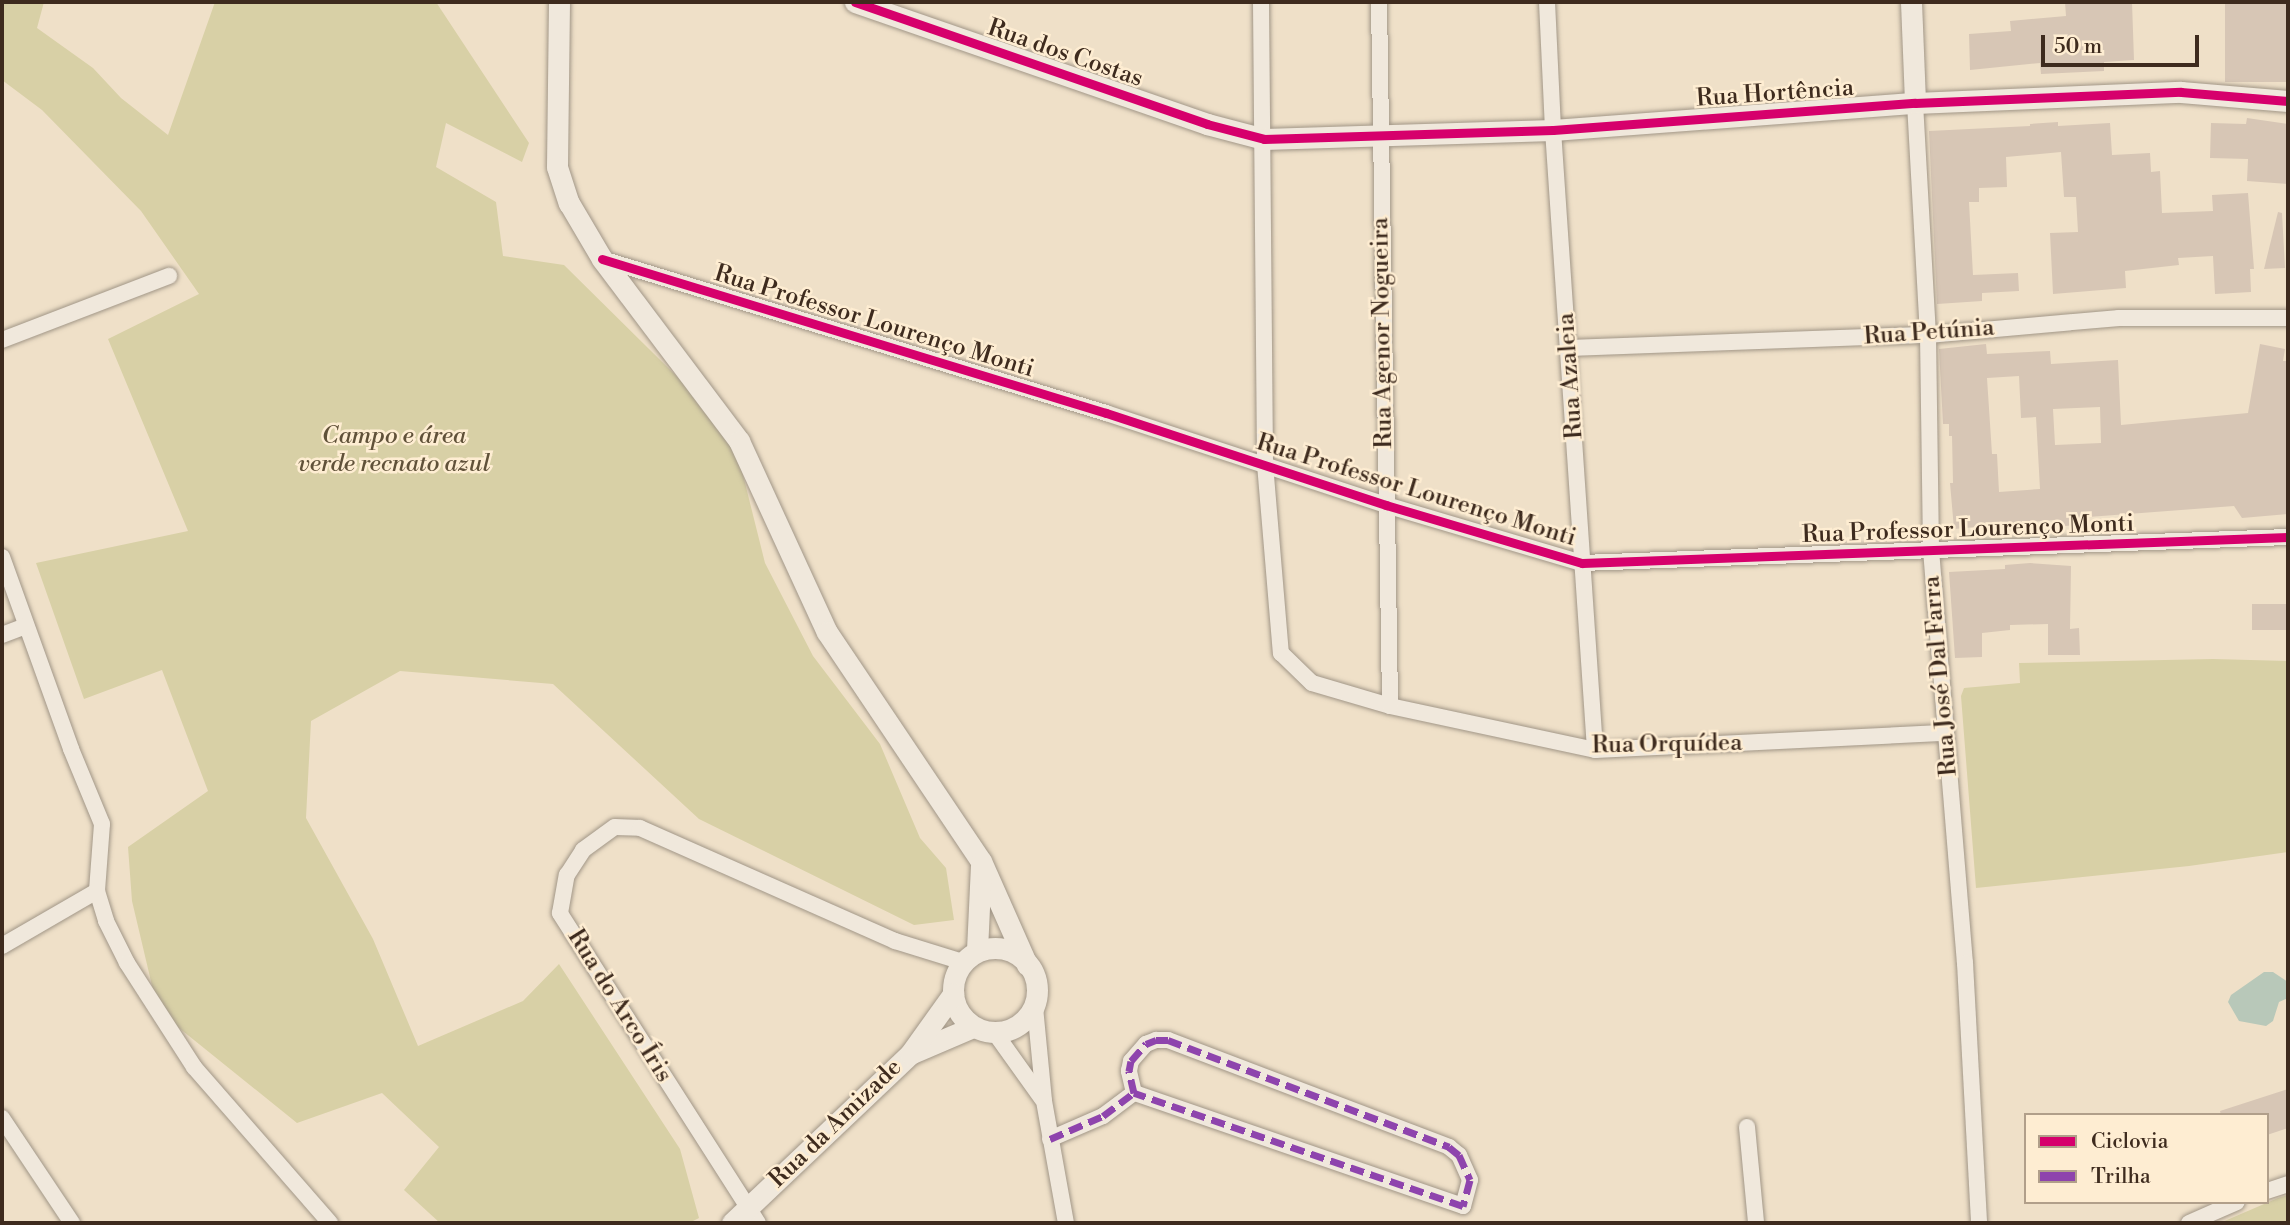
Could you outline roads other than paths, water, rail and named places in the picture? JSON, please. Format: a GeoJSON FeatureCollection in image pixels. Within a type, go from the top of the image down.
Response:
{"type":"FeatureCollection","features":[{"type":"Feature","properties":{"kind":"street"},"geometry":{"type":"LineString","coordinates":[[559,2],[557,167],[569,204],[603,259],[739,441],[827,632],[981,861],[1034,981],[1044,1101],[1066,1223]]}},
{"type":"Feature","properties":{"kind":"street","name":"Rua dos Costas"},"geometry":{"type":"LineString","coordinates":[[855,2],[1207,124],[1264,139]]}},
{"type":"Feature","properties":{"kind":"street"},"geometry":{"type":"LineString","coordinates":[[1261,2],[1265,464]]}},
{"type":"Feature","properties":{"kind":"street","name":"Rua Agenor Nogueira"},"geometry":{"type":"LineString","coordinates":[[1379,2],[1379,137],[1390,706]]}},
{"type":"Feature","properties":{"kind":"street","name":"Rua Azaleia"},"geometry":{"type":"LineString","coordinates":[[1547,2],[1553,130],[1595,750]]}},
{"type":"Feature","properties":{"kind":"street","name":"Rua José Dal Farra"},"geometry":{"type":"LineString","coordinates":[[1911,2],[1928,335],[1931,550],[1965,963],[1979,1223]]}},
{"type":"Feature","properties":{"kind":"street","name":"Rua Hortência"},"geometry":{"type":"LineString","coordinates":[[1264,139],[1553,130],[1915,103],[2181,92],[2288,102]]}},
{"type":"Feature","properties":{"kind":"street","name":"Rua Professor Lourenço Monti"},"geometry":{"type":"LineString","coordinates":[[603,259],[1265,464],[1387,505],[1582,563],[2288,537]]}},
{"type":"Feature","properties":{"kind":"street"},"geometry":{"type":"LineString","coordinates":[[2,340],[169,276]]}},
{"type":"Feature","properties":{"kind":"street","name":"Rua Petúnia"},"geometry":{"type":"LineString","coordinates":[[1569,348],[1928,335],[2119,318],[2288,318]]}},
{"type":"Feature","properties":{"kind":"street","name":"Rua Orquídea"},"geometry":{"type":"LineString","coordinates":[[1265,464],[1281,653],[1312,682],[1390,706],[1595,750],[1946,733]]}},
{"type":"Feature","properties":{"kind":"street"},"geometry":{"type":"LineString","coordinates":[[2,557],[102,824],[97,891],[106,921],[127,963],[194,1067],[330,1223]]}},
{"type":"Feature","properties":{"kind":"street"},"geometry":{"type":"LineString","coordinates":[[2,635],[26,626]]}},
{"type":"Feature","properties":{"kind":"street","name":"Rua do Arco Íris"},"geometry":{"type":"LineString","coordinates":[[746,1219],[560,913],[567,874],[583,850],[615,827],[640,828],[895,941],[970,956]]}},
{"type":"Feature","properties":{"kind":"street"},"geometry":{"type":"LineString","coordinates":[[981,861],[970,956],[955,978],[953,994],[956,1006],[973,1027],[995,1033],[1013,1029],[1026,1020],[1035,1007]]}},
{"type":"Feature","properties":{"kind":"street"},"geometry":{"type":"LineString","coordinates":[[2,946],[30,933],[97,891]]}},
{"type":"Feature","properties":{"kind":"street"},"geometry":{"type":"LineString","coordinates":[[970,956],[1003,946],[1019,953],[1027,965]]}},
{"type":"Feature","properties":{"kind":"street","name":"Rua da Amizade"},"geometry":{"type":"LineString","coordinates":[[746,1219],[910,1054],[953,994]]}},
{"type":"Feature","properties":{"kind":"street","name":"Rua da Amizade"},"geometry":{"type":"LineString","coordinates":[[910,1054],[973,1027]]}},
{"type":"Feature","properties":{"kind":"street"},"geometry":{"type":"LineString","coordinates":[[995,1033],[1044,1101]]}},
{"type":"Feature","properties":{"kind":"street"},"geometry":{"type":"LineString","coordinates":[[1168,1040],[1449,1147],[1466,1167],[1469,1194],[1464,1206],[1134,1093],[1129,1072],[1131,1060],[1146,1044],[1168,1040]]}},
{"type":"Feature","properties":{"kind":"street"},"geometry":{"type":"LineString","coordinates":[[1050,1139],[1103,1116],[1134,1093]]}},
{"type":"Feature","properties":{"kind":"street"},"geometry":{"type":"LineString","coordinates":[[2,1118],[72,1223]]}},
{"type":"Feature","properties":{"kind":"street"},"geometry":{"type":"LineString","coordinates":[[1747,1127],[1756,1223]]}},
{"type":"Feature","properties":{"kind":"street"},"geometry":{"type":"LineString","coordinates":[[2269,1190],[2288,1184]]}},
{"type":"Feature","properties":{"kind":"street"},"geometry":{"type":"LineString","coordinates":[[2189,1223],[2232,1204]]}},
{"type":"Feature","properties":{"kind":"park label","name":"Campo e área verde recnato azul"},"geometry":{"type":"Point","coordinates":[394,451]}}]}
